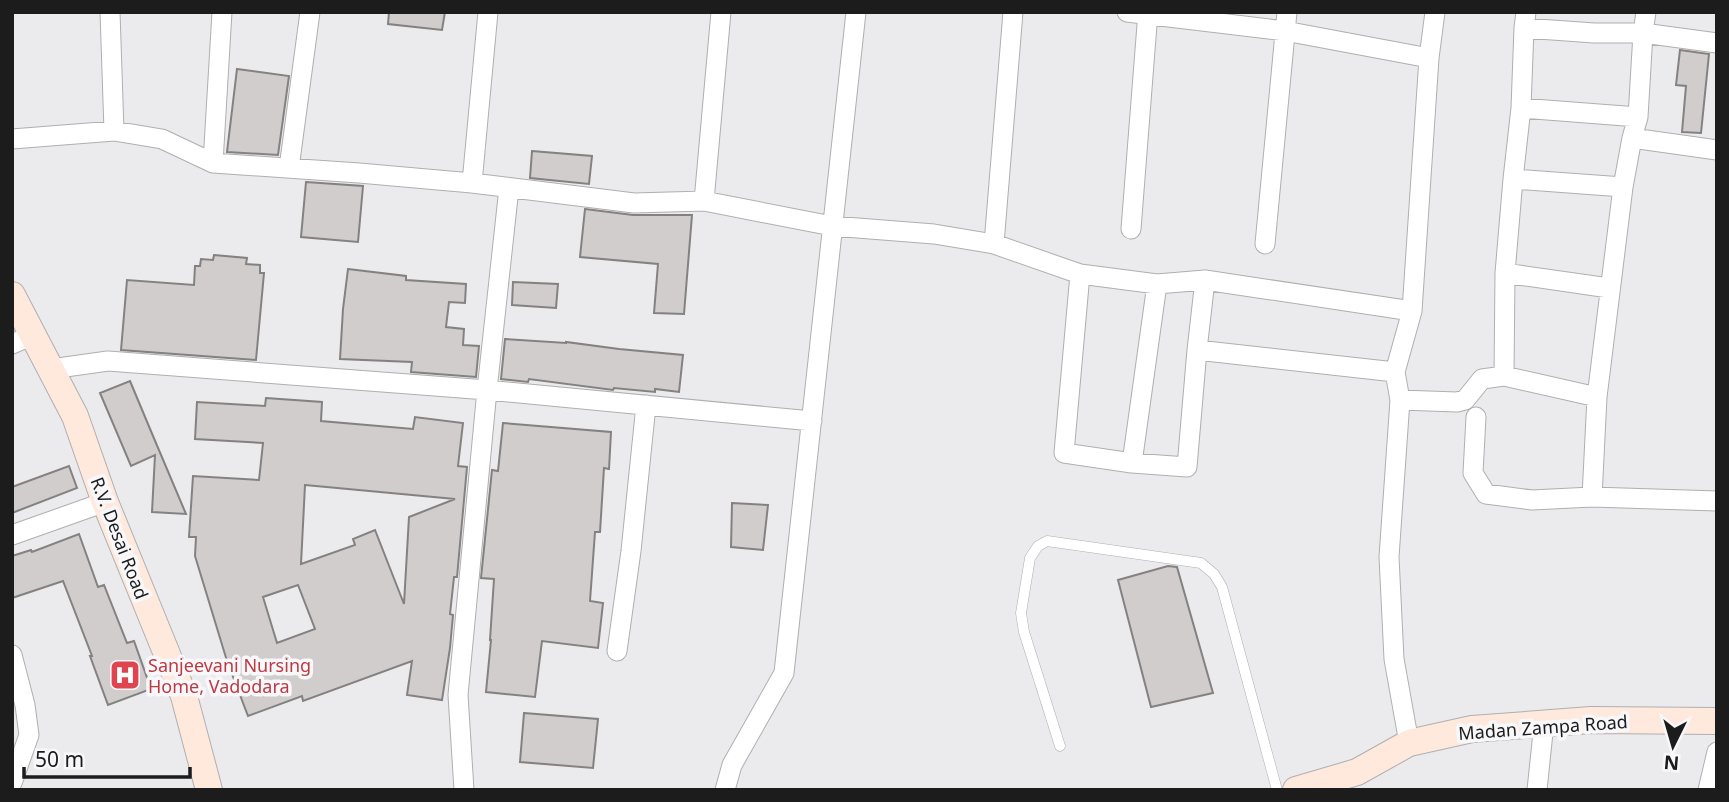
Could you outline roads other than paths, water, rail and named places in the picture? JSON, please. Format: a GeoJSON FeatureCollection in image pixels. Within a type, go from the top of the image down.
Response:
{"type":"FeatureCollection","features":[{"type":"Feature","properties":{"kind":"street"},"geometry":{"type":"LineString","coordinates":[[110,12],[114,131]]}},
{"type":"Feature","properties":{"kind":"street"},"geometry":{"type":"LineString","coordinates":[[213,163],[222,12]]}},
{"type":"Feature","properties":{"kind":"street"},"geometry":{"type":"LineString","coordinates":[[289,169],[310,12]]}},
{"type":"Feature","properties":{"kind":"street"},"geometry":{"type":"LineString","coordinates":[[472,183],[488,12]]}},
{"type":"Feature","properties":{"kind":"street"},"geometry":{"type":"LineString","coordinates":[[704,201],[721,12]]}},
{"type":"Feature","properties":{"kind":"street"},"geometry":{"type":"LineString","coordinates":[[725,790],[732,765],[784,673],[856,12]]}},
{"type":"Feature","properties":{"kind":"street"},"geometry":{"type":"LineString","coordinates":[[994,244],[1013,12]]}},
{"type":"Feature","properties":{"kind":"street"},"geometry":{"type":"LineString","coordinates":[[1127,12],[1286,22],[1429,58]]}},
{"type":"Feature","properties":{"kind":"street"},"geometry":{"type":"LineString","coordinates":[[1409,743],[1394,659],[1389,556],[1401,400],[1395,372],[1412,311],[1429,58],[1435,12]]}},
{"type":"Feature","properties":{"kind":"street"},"geometry":{"type":"LineString","coordinates":[[1592,497],[1597,397],[1609,288],[1623,187],[1638,117],[1646,12]]}},
{"type":"Feature","properties":{"kind":"street"},"geometry":{"type":"LineString","coordinates":[[1131,229],[1148,13]]}},
{"type":"Feature","properties":{"kind":"street"},"geometry":{"type":"LineString","coordinates":[[1504,376],[1505,273],[1521,108],[1525,20],[1594,33],[1643,33],[1717,43]]}},
{"type":"Feature","properties":{"kind":"street"},"geometry":{"type":"LineString","coordinates":[[1265,244],[1286,22]]}},
{"type":"Feature","properties":{"kind":"street"},"geometry":{"type":"LineString","coordinates":[[1521,108],[1638,117]]}},
{"type":"Feature","properties":{"kind":"street"},"geometry":{"type":"LineString","coordinates":[[12,139],[114,131],[162,139],[213,163],[472,183],[634,203],[704,201],[832,226],[934,234],[994,244],[1080,274],[1157,284],[1205,280],[1412,311]]}},
{"type":"Feature","properties":{"kind":"street"},"geometry":{"type":"LineString","coordinates":[[1632,138],[1717,150]]}},
{"type":"Feature","properties":{"kind":"street"},"geometry":{"type":"LineString","coordinates":[[1513,179],[1623,187]]}},
{"type":"Feature","properties":{"kind":"street"},"geometry":{"type":"LineString","coordinates":[[464,790],[458,695],[509,188]]}},
{"type":"Feature","properties":{"kind":"street"},"geometry":{"type":"LineString","coordinates":[[1505,273],[1609,288]]}},
{"type":"Feature","properties":{"kind":"street"},"geometry":{"type":"LineString","coordinates":[[1080,274],[1064,453],[1132,463],[1187,467],[1205,280]]}},
{"type":"Feature","properties":{"kind":"street"},"geometry":{"type":"LineString","coordinates":[[1132,463],[1157,284]]}},
{"type":"Feature","properties":{"kind":"street","name":"R.V. Desai Road"},"geometry":{"type":"LineString","coordinates":[[12,295],[23,340],[51,369],[75,416],[105,502],[184,696],[209,790]]}},
{"type":"Feature","properties":{"kind":"street"},"geometry":{"type":"LineString","coordinates":[[1197,350],[1395,372]]}},
{"type":"Feature","properties":{"kind":"street"},"geometry":{"type":"LineString","coordinates":[[51,369],[108,361],[487,390],[812,421]]}},
{"type":"Feature","properties":{"kind":"street"},"geometry":{"type":"LineString","coordinates":[[1401,400],[1457,402],[1465,400],[1482,379],[1504,376],[1597,397]]}},
{"type":"Feature","properties":{"kind":"street"},"geometry":{"type":"LineString","coordinates":[[617,651],[631,551],[646,405]]}},
{"type":"Feature","properties":{"kind":"street"},"geometry":{"type":"LineString","coordinates":[[1476,417],[1473,473],[1486,494],[1532,500],[1592,497],[1717,501]]}},
{"type":"Feature","properties":{"kind":"street"},"geometry":{"type":"LineString","coordinates":[[12,535],[105,502]]}},
{"type":"Feature","properties":{"kind":"street"},"geometry":{"type":"LineString","coordinates":[[12,655],[25,705],[29,735],[12,783]]}},
{"type":"Feature","properties":{"kind":"street","name":"Madan Zampa Road"},"geometry":{"type":"LineString","coordinates":[[1296,790],[1356,781],[1409,743],[1472,729],[1591,720],[1717,721]]}},
{"type":"Feature","properties":{"kind":"street"},"geometry":{"type":"LineString","coordinates":[[1537,790],[1544,723]]}},
{"type":"Feature","properties":{"kind":"street"},"geometry":{"type":"LineString","coordinates":[[1709,790],[1717,752]]}},
{"type":"Feature","properties":{"kind":"lane"},"geometry":{"type":"LineString","coordinates":[[1059,746],[1024,632],[1021,613],[1030,558],[1038,546],[1046,541],[1201,563],[1214,574],[1222,587],[1277,790]]}},
{"type":"Feature","properties":{"kind":"place","name":"Sanjeevani Nursing Home, Vadodara"},"geometry":{"type":"Point","coordinates":[125,675]}}]}
